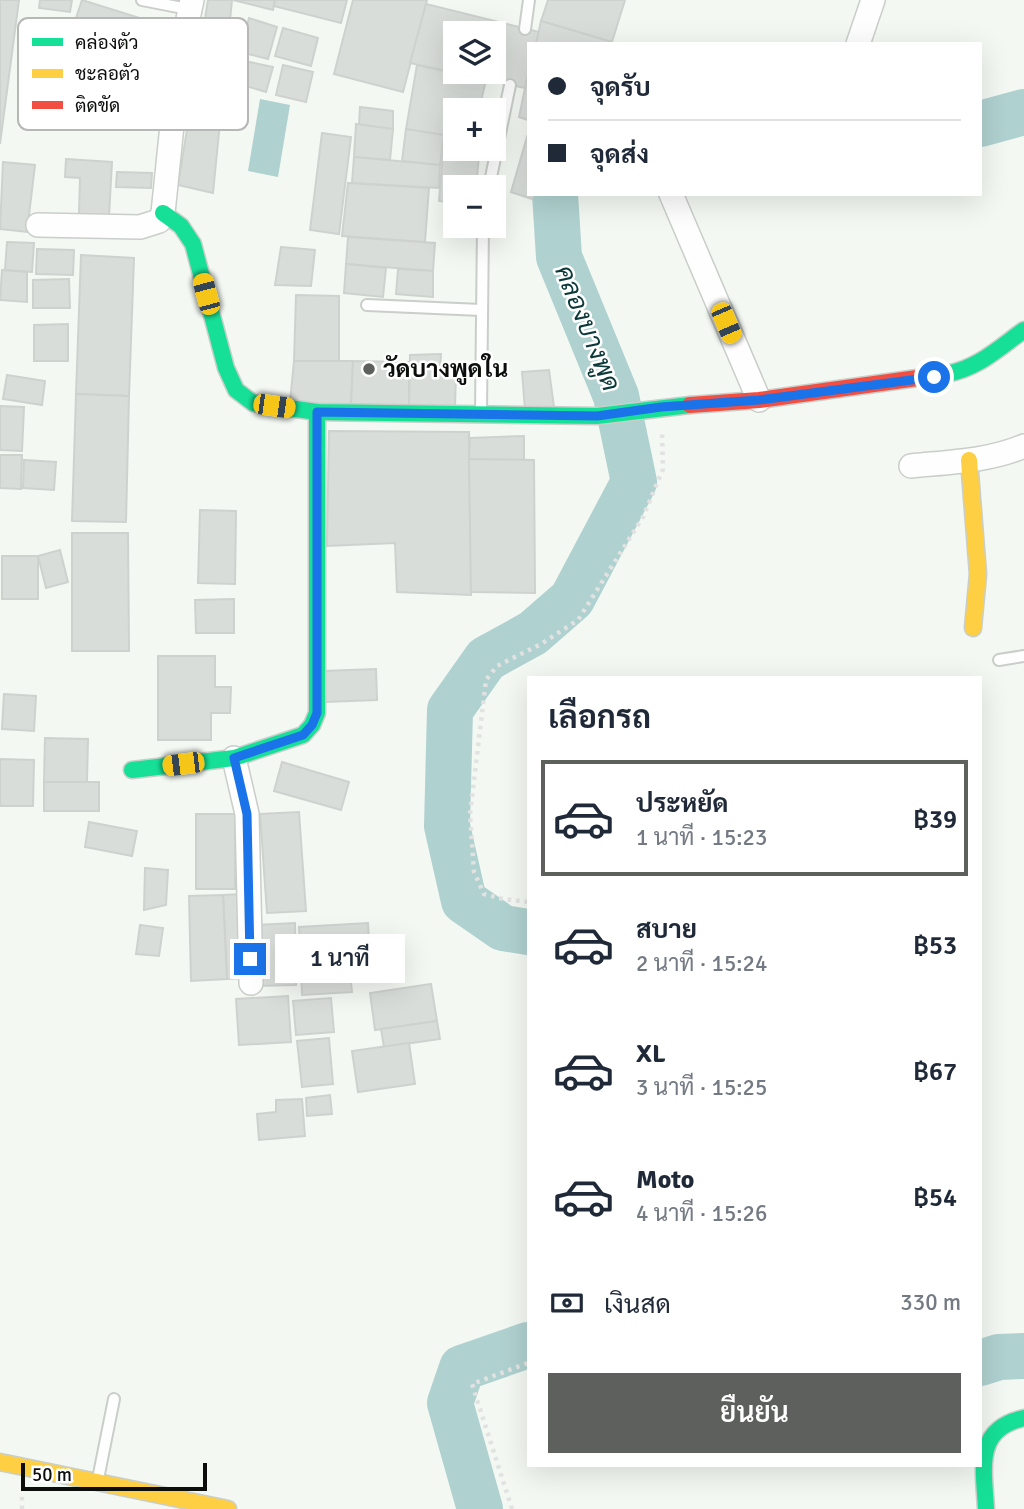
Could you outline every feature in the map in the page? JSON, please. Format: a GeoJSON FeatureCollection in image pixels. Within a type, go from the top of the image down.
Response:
{"type":"FeatureCollection","features":[{"type":"Feature","properties":{"kind":"street"},"geometry":{"type":"LineString","coordinates":[[859,42],[873,0]]}},
{"type":"Feature","properties":{"kind":"street"},"geometry":{"type":"LineString","coordinates":[[38,225],[140,227],[159,221],[163,213],[172,130]]}},
{"type":"Feature","properties":{"kind":"street"},"geometry":{"type":"LineString","coordinates":[[672,196],[759,400]]}},
{"type":"Feature","properties":{"kind":"street"},"geometry":{"type":"LineString","coordinates":[[163,213],[175,219],[185,229],[193,244],[226,368],[236,390],[253,403],[317,412],[597,416],[661,407],[759,400],[957,372],[979,363],[1024,330]]}},
{"type":"Feature","properties":{"kind":"street"},"geometry":{"type":"LineString","coordinates":[[132,770],[234,758],[303,735],[312,725],[317,713],[317,412]]}},
{"type":"Feature","properties":{"kind":"street"},"geometry":{"type":"LineString","coordinates":[[911,466],[969,460],[1024,446]]}},
{"type":"Feature","properties":{"kind":"street"},"geometry":{"type":"LineString","coordinates":[[969,460],[978,574],[973,628]]}},
{"type":"Feature","properties":{"kind":"street"},"geometry":{"type":"LineString","coordinates":[[234,758],[247,814],[251,983]]}},
{"type":"Feature","properties":{"kind":"street"},"geometry":{"type":"LineString","coordinates":[[986,1509],[985,1453],[989,1438],[1009,1420],[1024,1418]]}},
{"type":"Feature","properties":{"kind":"street"},"geometry":{"type":"LineString","coordinates":[[0,1462],[228,1509]]}},
{"type":"Feature","properties":{"kind":"lane"},"geometry":{"type":"LineString","coordinates":[[142,0],[190,4]]}},
{"type":"Feature","properties":{"kind":"lane"},"geometry":{"type":"LineString","coordinates":[[525,29],[529,0]]}},
{"type":"Feature","properties":{"kind":"lane"},"geometry":{"type":"LineString","coordinates":[[491,175],[510,85]]}},
{"type":"Feature","properties":{"kind":"lane"},"geometry":{"type":"LineString","coordinates":[[481,414],[483,238]]}},
{"type":"Feature","properties":{"kind":"lane"},"geometry":{"type":"LineString","coordinates":[[367,305],[481,310]]}},
{"type":"Feature","properties":{"kind":"lane"},"geometry":{"type":"LineString","coordinates":[[999,660],[1024,656]]}},
{"type":"Feature","properties":{"kind":"lane"},"geometry":{"type":"LineString","coordinates":[[97,1482],[114,1399]]}},
{"type":"Feature","properties":{"kind":"path"},"geometry":{"type":"LineString","coordinates":[[527,902],[484,894],[474,872],[470,814],[486,680],[497,666],[541,645],[578,620],[643,517],[663,469],[661,407]]}},
{"type":"Feature","properties":{"kind":"path"},"geometry":{"type":"LineString","coordinates":[[512,1509],[472,1384],[527,1363]]}},
{"type":"Feature","properties":{"kind":"water"},"geometry":{"type":"Polygon","coordinates":[[[260,99],[290,105],[278,177],[248,171],[260,99]]]}},
{"type":"Feature","properties":{"kind":"building"},"geometry":{"type":"Polygon","coordinates":[[[0,0],[19,0],[0,144],[0,0]]]}},
{"type":"Feature","properties":{"kind":"building"},"geometry":{"type":"Polygon","coordinates":[[[40,0],[72,0],[70,12],[39,8],[40,0]]]}},
{"type":"Feature","properties":{"kind":"building"},"geometry":{"type":"Polygon","coordinates":[[[82,0],[139,18],[76,18],[82,0]]]}},
{"type":"Feature","properties":{"kind":"building"},"geometry":{"type":"Polygon","coordinates":[[[208,0],[232,0],[230,18],[205,18],[208,0]]]}},
{"type":"Feature","properties":{"kind":"building"},"geometry":{"type":"Polygon","coordinates":[[[233,0],[275,0],[273,10],[233,0]]]}},
{"type":"Feature","properties":{"kind":"building"},"geometry":{"type":"Polygon","coordinates":[[[275,0],[347,0],[341,23],[274,6],[275,0]]]}},
{"type":"Feature","properties":{"kind":"building"},"geometry":{"type":"Polygon","coordinates":[[[353,0],[427,0],[403,92],[334,74],[353,0]]]}},
{"type":"Feature","properties":{"kind":"building"},"geometry":{"type":"Polygon","coordinates":[[[548,0],[625,0],[612,42],[541,21],[548,0]]]}},
{"type":"Feature","properties":{"kind":"building"},"geometry":{"type":"Polygon","coordinates":[[[426,4],[495,21],[443,21],[443,70],[410,63],[426,4]]]}},
{"type":"Feature","properties":{"kind":"building"},"geometry":{"type":"Polygon","coordinates":[[[249,18],[277,27],[268,59],[248,54],[249,18]]]}},
{"type":"Feature","properties":{"kind":"building"},"geometry":{"type":"Polygon","coordinates":[[[541,21],[612,42],[536,42],[541,21]]]}},
{"type":"Feature","properties":{"kind":"building"},"geometry":{"type":"Polygon","coordinates":[[[506,24],[539,32],[536,42],[527,42],[525,88],[506,84],[506,24]]]}},
{"type":"Feature","properties":{"kind":"building"},"geometry":{"type":"Polygon","coordinates":[[[283,28],[318,38],[311,66],[275,56],[283,28]]]}},
{"type":"Feature","properties":{"kind":"building"},"geometry":{"type":"Polygon","coordinates":[[[248,62],[273,67],[266,92],[248,87],[248,62]]]}},
{"type":"Feature","properties":{"kind":"building"},"geometry":{"type":"Polygon","coordinates":[[[283,65],[313,72],[306,102],[276,95],[283,65]]]}},
{"type":"Feature","properties":{"kind":"building"},"geometry":{"type":"Polygon","coordinates":[[[417,65],[443,71],[443,84],[485,84],[482,98],[443,98],[443,135],[406,129],[417,65]]]}},
{"type":"Feature","properties":{"kind":"building"},"geometry":{"type":"Polygon","coordinates":[[[527,79],[527,120],[519,117],[527,79]]]}},
{"type":"Feature","properties":{"kind":"building"},"geometry":{"type":"Polygon","coordinates":[[[360,107],[393,111],[393,129],[359,125],[360,107]]]}},
{"type":"Feature","properties":{"kind":"building"},"geometry":{"type":"Polygon","coordinates":[[[356,124],[393,129],[390,160],[354,157],[356,124]]]}},
{"type":"Feature","properties":{"kind":"building"},"geometry":{"type":"Polygon","coordinates":[[[406,129],[443,135],[440,165],[402,161],[406,129]]]}},
{"type":"Feature","properties":{"kind":"building"},"geometry":{"type":"Polygon","coordinates":[[[187,130],[219,130],[213,193],[178,185],[187,130]]]}},
{"type":"Feature","properties":{"kind":"building"},"geometry":{"type":"Polygon","coordinates":[[[322,133],[351,137],[339,234],[310,230],[322,133]]]}},
{"type":"Feature","properties":{"kind":"building"},"geometry":{"type":"Polygon","coordinates":[[[527,137],[527,196],[533,196],[532,199],[511,192],[527,137]]]}},
{"type":"Feature","properties":{"kind":"building"},"geometry":{"type":"Polygon","coordinates":[[[443,153],[443,161],[479,161],[477,175],[443,175],[443,202],[439,201],[443,153]]]}},
{"type":"Feature","properties":{"kind":"building"},"geometry":{"type":"Polygon","coordinates":[[[354,157],[440,165],[439,188],[352,183],[354,157]]]}},
{"type":"Feature","properties":{"kind":"building"},"geometry":{"type":"Polygon","coordinates":[[[66,159],[112,162],[109,216],[79,215],[80,178],[65,177],[66,159]]]}},
{"type":"Feature","properties":{"kind":"building"},"geometry":{"type":"Polygon","coordinates":[[[3,162],[35,165],[27,232],[0,229],[3,162]]]}},
{"type":"Feature","properties":{"kind":"building"},"geometry":{"type":"Polygon","coordinates":[[[117,172],[152,173],[151,188],[116,187],[117,172]]]}},
{"type":"Feature","properties":{"kind":"building"},"geometry":{"type":"Polygon","coordinates":[[[348,183],[429,188],[425,242],[342,236],[348,183]]]}},
{"type":"Feature","properties":{"kind":"building"},"geometry":{"type":"Polygon","coordinates":[[[348,237],[435,243],[433,271],[346,264],[348,237]]]}},
{"type":"Feature","properties":{"kind":"building"},"geometry":{"type":"Polygon","coordinates":[[[7,242],[34,243],[32,272],[5,270],[7,242]]]}},
{"type":"Feature","properties":{"kind":"building"},"geometry":{"type":"Polygon","coordinates":[[[281,247],[315,250],[311,286],[275,285],[281,247]]]}},
{"type":"Feature","properties":{"kind":"building"},"geometry":{"type":"Polygon","coordinates":[[[37,249],[74,250],[73,275],[36,274],[37,249]]]}},
{"type":"Feature","properties":{"kind":"building"},"geometry":{"type":"Polygon","coordinates":[[[81,255],[134,258],[129,396],[76,394],[81,255]]]}},
{"type":"Feature","properties":{"kind":"building"},"geometry":{"type":"Polygon","coordinates":[[[346,264],[386,268],[383,297],[344,293],[346,264]]]}},
{"type":"Feature","properties":{"kind":"building"},"geometry":{"type":"Polygon","coordinates":[[[398,269],[433,271],[433,297],[396,294],[398,269]]]}},
{"type":"Feature","properties":{"kind":"building"},"geometry":{"type":"Polygon","coordinates":[[[2,270],[27,272],[27,302],[0,300],[2,270]]]}},
{"type":"Feature","properties":{"kind":"building"},"geometry":{"type":"Polygon","coordinates":[[[69,279],[70,308],[33,308],[33,280],[69,279]]]}},
{"type":"Feature","properties":{"kind":"building"},"geometry":{"type":"Polygon","coordinates":[[[296,295],[339,296],[339,361],[294,361],[296,295]]]}},
{"type":"Feature","properties":{"kind":"building"},"geometry":{"type":"Polygon","coordinates":[[[68,324],[68,361],[34,361],[34,325],[68,324]]]}},
{"type":"Feature","properties":{"kind":"building"},"geometry":{"type":"Polygon","coordinates":[[[441,354],[440,371],[456,372],[455,408],[409,407],[410,355],[441,354]]]}},
{"type":"Feature","properties":{"kind":"building"},"geometry":{"type":"Polygon","coordinates":[[[294,361],[353,361],[351,406],[290,402],[294,361]]]}},
{"type":"Feature","properties":{"kind":"building"},"geometry":{"type":"Polygon","coordinates":[[[353,361],[409,362],[409,407],[351,406],[353,361]]]}},
{"type":"Feature","properties":{"kind":"building"},"geometry":{"type":"Polygon","coordinates":[[[549,370],[554,407],[525,410],[522,372],[549,370]]]}},
{"type":"Feature","properties":{"kind":"building"},"geometry":{"type":"Polygon","coordinates":[[[7,375],[45,381],[42,405],[3,399],[7,375]]]}},
{"type":"Feature","properties":{"kind":"building"},"geometry":{"type":"Polygon","coordinates":[[[76,394],[129,396],[126,522],[72,521],[76,394]]]}},
{"type":"Feature","properties":{"kind":"building"},"geometry":{"type":"Polygon","coordinates":[[[0,406],[24,407],[22,451],[0,450],[0,406]]]}},
{"type":"Feature","properties":{"kind":"building"},"geometry":{"type":"Polygon","coordinates":[[[329,431],[469,432],[471,595],[397,592],[395,543],[327,546],[329,431]]]}},
{"type":"Feature","properties":{"kind":"building"},"geometry":{"type":"Polygon","coordinates":[[[524,436],[524,460],[469,459],[470,438],[524,436]]]}},
{"type":"Feature","properties":{"kind":"building"},"geometry":{"type":"Polygon","coordinates":[[[0,455],[22,455],[21,489],[0,488],[0,455]]]}},
{"type":"Feature","properties":{"kind":"building"},"geometry":{"type":"Polygon","coordinates":[[[469,459],[534,460],[535,593],[471,592],[469,459]]]}},
{"type":"Feature","properties":{"kind":"building"},"geometry":{"type":"Polygon","coordinates":[[[24,460],[56,462],[54,490],[23,488],[24,460]]]}},
{"type":"Feature","properties":{"kind":"building"},"geometry":{"type":"Polygon","coordinates":[[[200,510],[236,511],[235,584],[198,583],[200,510]]]}},
{"type":"Feature","properties":{"kind":"building"},"geometry":{"type":"Polygon","coordinates":[[[72,533],[128,533],[129,651],[72,651],[72,533]]]}},
{"type":"Feature","properties":{"kind":"building"},"geometry":{"type":"Polygon","coordinates":[[[60,550],[68,582],[46,588],[38,556],[60,550]]]}},
{"type":"Feature","properties":{"kind":"building"},"geometry":{"type":"Polygon","coordinates":[[[2,556],[38,556],[38,599],[2,599],[2,556]]]}},
{"type":"Feature","properties":{"kind":"building"},"geometry":{"type":"Polygon","coordinates":[[[234,599],[234,633],[196,633],[195,600],[234,599]]]}},
{"type":"Feature","properties":{"kind":"building"},"geometry":{"type":"Polygon","coordinates":[[[158,656],[215,656],[215,687],[231,687],[230,713],[211,713],[211,740],[158,740],[158,656]]]}},
{"type":"Feature","properties":{"kind":"building"},"geometry":{"type":"Polygon","coordinates":[[[376,669],[377,700],[325,702],[323,671],[376,669]]]}},
{"type":"Feature","properties":{"kind":"building"},"geometry":{"type":"Polygon","coordinates":[[[4,694],[36,696],[34,731],[2,729],[4,694]]]}},
{"type":"Feature","properties":{"kind":"building"},"geometry":{"type":"Polygon","coordinates":[[[45,738],[88,739],[87,782],[44,782],[45,738]]]}},
{"type":"Feature","properties":{"kind":"building"},"geometry":{"type":"Polygon","coordinates":[[[0,759],[34,760],[33,806],[0,806],[0,759]]]}},
{"type":"Feature","properties":{"kind":"building"},"geometry":{"type":"Polygon","coordinates":[[[282,762],[349,782],[341,810],[274,791],[282,762]]]}},
{"type":"Feature","properties":{"kind":"building"},"geometry":{"type":"Polygon","coordinates":[[[44,782],[99,782],[99,811],[44,811],[44,782]]]}},
{"type":"Feature","properties":{"kind":"building"},"geometry":{"type":"Polygon","coordinates":[[[299,812],[306,911],[267,913],[260,814],[299,812]]]}},
{"type":"Feature","properties":{"kind":"building"},"geometry":{"type":"Polygon","coordinates":[[[196,814],[235,814],[235,889],[196,889],[196,814]]]}},
{"type":"Feature","properties":{"kind":"building"},"geometry":{"type":"Polygon","coordinates":[[[89,822],[137,831],[132,856],[85,847],[89,822]]]}},
{"type":"Feature","properties":{"kind":"building"},"geometry":{"type":"Polygon","coordinates":[[[145,868],[168,870],[166,905],[144,910],[145,868]]]}},
{"type":"Feature","properties":{"kind":"building"},"geometry":{"type":"Polygon","coordinates":[[[241,894],[246,978],[227,979],[223,895],[241,894]]]}},
{"type":"Feature","properties":{"kind":"building"},"geometry":{"type":"Polygon","coordinates":[[[223,895],[227,979],[191,981],[189,896],[223,895]]]}},
{"type":"Feature","properties":{"kind":"building"},"geometry":{"type":"Polygon","coordinates":[[[295,923],[296,985],[257,986],[256,925],[295,923]]]}},
{"type":"Feature","properties":{"kind":"building"},"geometry":{"type":"Polygon","coordinates":[[[368,923],[369,943],[349,944],[349,964],[301,967],[299,927],[368,923]]]}},
{"type":"Feature","properties":{"kind":"building"},"geometry":{"type":"Polygon","coordinates":[[[140,925],[163,928],[159,956],[136,954],[140,925]]]}},
{"type":"Feature","properties":{"kind":"building"},"geometry":{"type":"Polygon","coordinates":[[[349,964],[352,992],[302,995],[301,967],[349,964]]]}},
{"type":"Feature","properties":{"kind":"building"},"geometry":{"type":"Polygon","coordinates":[[[431,984],[437,1021],[375,1030],[370,993],[431,984]]]}},
{"type":"Feature","properties":{"kind":"building"},"geometry":{"type":"Polygon","coordinates":[[[288,996],[291,1042],[239,1045],[236,999],[288,996]]]}},
{"type":"Feature","properties":{"kind":"building"},"geometry":{"type":"Polygon","coordinates":[[[331,998],[334,1032],[296,1035],[293,1001],[331,998]]]}},
{"type":"Feature","properties":{"kind":"building"},"geometry":{"type":"Polygon","coordinates":[[[437,1021],[440,1039],[384,1047],[381,1029],[437,1021]]]}},
{"type":"Feature","properties":{"kind":"building"},"geometry":{"type":"Polygon","coordinates":[[[329,1038],[333,1084],[302,1087],[297,1041],[329,1038]]]}},
{"type":"Feature","properties":{"kind":"building"},"geometry":{"type":"Polygon","coordinates":[[[409,1043],[415,1084],[358,1092],[352,1051],[409,1043]]]}},
{"type":"Feature","properties":{"kind":"building"},"geometry":{"type":"Polygon","coordinates":[[[330,1095],[332,1114],[307,1116],[306,1098],[330,1095]]]}},
{"type":"Feature","properties":{"kind":"building"},"geometry":{"type":"Polygon","coordinates":[[[302,1099],[305,1136],[259,1140],[257,1114],[276,1112],[276,1100],[302,1099]]]}},
{"type":"Feature","properties":{"kind":"waterway","name":"คลองบางพูด"},"geometry":{"type":"LineString","coordinates":[[982,123],[1024,112]]}},
{"type":"Feature","properties":{"kind":"waterway","name":"คลองบางพูด"},"geometry":{"type":"LineString","coordinates":[[527,932],[503,928],[464,901],[447,826],[450,710],[486,659],[533,633],[572,599],[634,482],[616,396],[559,257],[555,196]]}},
{"type":"Feature","properties":{"kind":"waterway","name":"คลองบางพูด"},"geometry":{"type":"LineString","coordinates":[[480,1509],[450,1403],[462,1368],[527,1345]]}},
{"type":"Feature","properties":{"kind":"waterway"},"geometry":{"type":"LineString","coordinates":[[982,1362],[999,1357],[1024,1356]]}},
{"type":"Feature","properties":{"kind":"traffic: fast"},"geometry":{"type":"LineString","coordinates":[[163,213],[181,226],[193,244],[226,368],[236,390],[253,403],[317,412],[597,416],[690,405]]}},
{"type":"Feature","properties":{"kind":"traffic: fast"},"geometry":{"type":"LineString","coordinates":[[946,374],[978,363],[1024,330]]}},
{"type":"Feature","properties":{"kind":"traffic: fast"},"geometry":{"type":"LineString","coordinates":[[132,770],[234,758],[303,735],[312,725],[317,713],[317,412]]}},
{"type":"Feature","properties":{"kind":"traffic: fast"},"geometry":{"type":"LineString","coordinates":[[986,1509],[984,1465],[989,1441],[1008,1423],[1024,1418]]}},
{"type":"Feature","properties":{"kind":"traffic: slow"},"geometry":{"type":"LineString","coordinates":[[969,460],[978,574],[973,628]]}},
{"type":"Feature","properties":{"kind":"traffic: slow"},"geometry":{"type":"LineString","coordinates":[[0,1462],[228,1509]]}},
{"type":"Feature","properties":{"kind":"traffic: jam"},"geometry":{"type":"LineString","coordinates":[[690,405],[759,400],[946,374]]}},
{"type":"Feature","properties":{"kind":"place","name":"วัดบางพูดใน"},"geometry":{"type":"Point","coordinates":[369,369]}},
{"type":"Feature","properties":{"kind":"route"},"geometry":{"type":"LineString","coordinates":[[250,959],[247,814],[234,758],[303,735],[312,725],[317,713],[317,412],[597,416],[661,407],[759,400],[934,377]]}}]}
